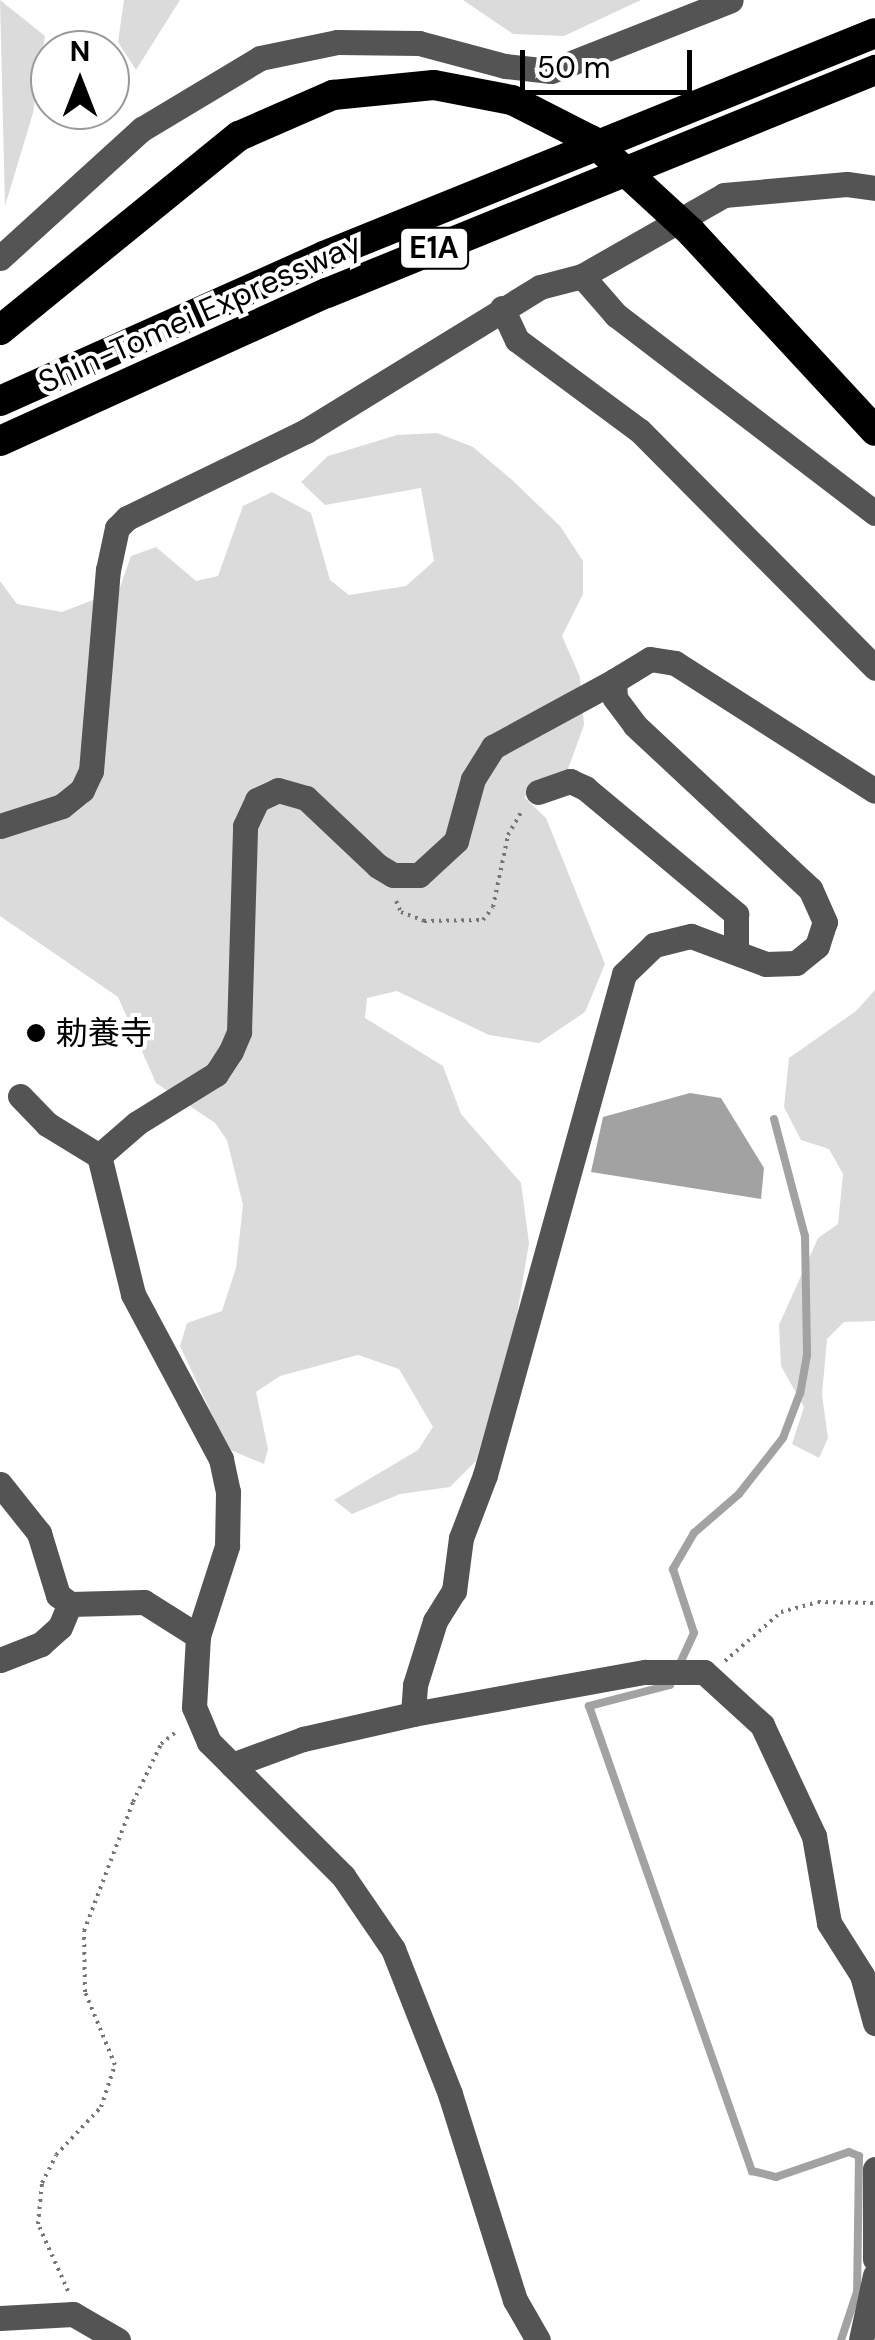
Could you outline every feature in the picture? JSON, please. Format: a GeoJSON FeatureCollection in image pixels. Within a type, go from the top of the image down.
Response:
{"type":"FeatureCollection","features":[{"type":"Feature","properties":{"kind":"highway","name":"Shin-Tomei Expressway"},"geometry":{"type":"LineString","coordinates":[[0,400],[444,206],[875,34]]}},
{"type":"Feature","properties":{"kind":"highway","name":"Shin-Tomei Expressway"},"geometry":{"type":"LineString","coordinates":[[0,441],[328,293],[875,70]]}},
{"type":"Feature","properties":{"kind":"highway"},"geometry":{"type":"LineString","coordinates":[[0,330],[210,156],[269,120],[333,95],[398,86],[512,100],[591,140],[691,232],[875,431]]}},
{"type":"Feature","properties":{"kind":"street"},"geometry":{"type":"LineString","coordinates":[[0,258],[142,129],[260,58],[336,42],[419,43],[505,66],[551,71],[731,0]]}},
{"type":"Feature","properties":{"kind":"street"},"geometry":{"type":"LineString","coordinates":[[0,826],[62,806],[82,790],[91,771],[117,528],[306,431],[540,286],[582,276],[724,195],[847,184],[875,188]]}},
{"type":"Feature","properties":{"kind":"street"},"geometry":{"type":"LineString","coordinates":[[582,276],[616,315],[875,513]]}},
{"type":"Feature","properties":{"kind":"street"},"geometry":{"type":"LineString","coordinates":[[502,308],[517,340],[640,431],[875,668]]}},
{"type":"Feature","properties":{"kind":"street"},"geometry":{"type":"LineString","coordinates":[[99,1156],[123,1133],[216,1074],[231,1052],[238,1032],[245,826],[257,800],[278,790],[306,798],[394,875],[419,876],[441,862],[456,841],[473,778],[492,747],[650,659],[675,662],[875,791]]}},
{"type":"Feature","properties":{"kind":"street"},"geometry":{"type":"LineString","coordinates":[[413,1714],[415,1685],[435,1621],[454,1592],[462,1538],[485,1476],[620,984],[642,953],[669,939],[691,936],[736,947],[766,964],[796,963],[817,946],[825,911],[810,889],[635,725],[616,698],[614,681]]}},
{"type":"Feature","properties":{"kind":"street"},"geometry":{"type":"LineString","coordinates":[[538,792],[570,781],[585,788],[736,914],[736,947]]}},
{"type":"Feature","properties":{"kind":"street"},"geometry":{"type":"LineString","coordinates":[[20,1096],[47,1124],[99,1156],[133,1294],[220,1458],[228,1492],[227,1546],[198,1636],[194,1707],[199,1726],[232,1765],[343,1876],[393,1949],[450,2094],[515,2300],[538,2340]]}},
{"type":"Feature","properties":{"kind":"street"},"geometry":{"type":"LineString","coordinates":[[0,1484],[39,1534],[58,1595],[70,1604],[144,1602],[198,1636]]}},
{"type":"Feature","properties":{"kind":"street"},"geometry":{"type":"LineString","coordinates":[[0,1660],[40,1644],[60,1626],[70,1604]]}},
{"type":"Feature","properties":{"kind":"street"},"geometry":{"type":"LineString","coordinates":[[232,1765],[303,1740],[413,1714],[686,1670],[762,1725],[814,1836],[829,1924],[862,1975],[875,2023]]}},
{"type":"Feature","properties":{"kind":"street"},"geometry":{"type":"LineString","coordinates":[[875,2169],[875,2259]]}},
{"type":"Feature","properties":{"kind":"street"},"geometry":{"type":"LineString","coordinates":[[861,2340],[875,2275]]}},
{"type":"Feature","properties":{"kind":"street"},"geometry":{"type":"LineString","coordinates":[[0,2318],[72,2314],[118,2340]]}},
{"type":"Feature","properties":{"kind":"path"},"geometry":{"type":"LineString","coordinates":[[394,875],[401,912],[424,921],[483,920],[494,907],[508,835],[538,792]]}},
{"type":"Feature","properties":{"kind":"path"},"geometry":{"type":"LineString","coordinates":[[686,1670],[728,1660],[782,1612],[818,1602],[875,1602]]}},
{"type":"Feature","properties":{"kind":"path"},"geometry":{"type":"LineString","coordinates":[[72,2314],[74,2300],[38,2224],[49,2169],[101,2108],[115,2066],[84,1992],[84,1931],[160,1744],[199,1726]]}},
{"type":"Feature","properties":{"kind":"shaded area"},"geometry":{"type":"Polygon","coordinates":[[[0,0],[38,30],[30,30],[30,123],[5,206],[0,0]]]}},
{"type":"Feature","properties":{"kind":"shaded area"},"geometry":{"type":"Polygon","coordinates":[[[124,0],[180,0],[136,70],[130,61],[130,30],[120,30],[124,0]]]}},
{"type":"Feature","properties":{"kind":"shaded area"},"geometry":{"type":"Polygon","coordinates":[[[463,0],[641,0],[564,36],[513,34],[463,0]]]}},
{"type":"Feature","properties":{"kind":"shaded area"},"geometry":{"type":"Polygon","coordinates":[[[437,433],[473,447],[511,479],[560,526],[583,561],[583,594],[562,636],[580,677],[584,725],[568,769],[524,797],[546,818],[605,964],[585,1012],[539,1043],[489,1035],[397,991],[367,998],[365,1018],[443,1066],[461,1114],[521,1183],[529,1243],[514,1333],[476,1461],[450,1487],[400,1494],[352,1514],[334,1500],[418,1450],[433,1427],[399,1369],[358,1355],[280,1376],[256,1392],[268,1449],[264,1464],[228,1449],[180,1346],[187,1323],[222,1311],[236,1268],[243,1205],[227,1140],[215,1123],[156,1083],[118,997],[0,916],[0,581],[17,604],[62,612],[119,590],[131,556],[156,547],[196,581],[218,576],[243,506],[272,492],[311,513],[330,580],[349,595],[406,586],[434,561],[421,488],[325,505],[301,482],[328,456],[397,435],[437,433]]]}},
{"type":"Feature","properties":{"kind":"shaded area"},"geometry":{"type":"Polygon","coordinates":[[[875,990],[875,1321],[844,1322],[827,1339],[822,1395],[828,1438],[819,1458],[792,1444],[804,1407],[781,1366],[779,1325],[818,1238],[838,1224],[843,1174],[829,1149],[801,1140],[784,1107],[789,1058],[856,1011],[875,990]]]}},
{"type":"Feature","properties":{"kind":"shaded area"},"geometry":{"type":"Polygon","coordinates":[[[690,1093],[721,1098],[764,1168],[761,1199],[591,1172],[603,1117],[690,1093]]]}},
{"type":"Feature","properties":{"kind":"waterway"},"geometry":{"type":"LineString","coordinates":[[774,1119],[805,1236],[807,1355],[800,1393],[783,1438],[739,1494],[694,1533],[673,1569],[694,1633],[670,1685],[589,1706],[752,2171],[776,2177],[849,2152],[859,2156],[857,2292],[841,2340]]}},
{"type":"Feature","properties":{"kind":"place","name":"勅養寺"},"geometry":{"type":"Point","coordinates":[36,1033]}}]}
